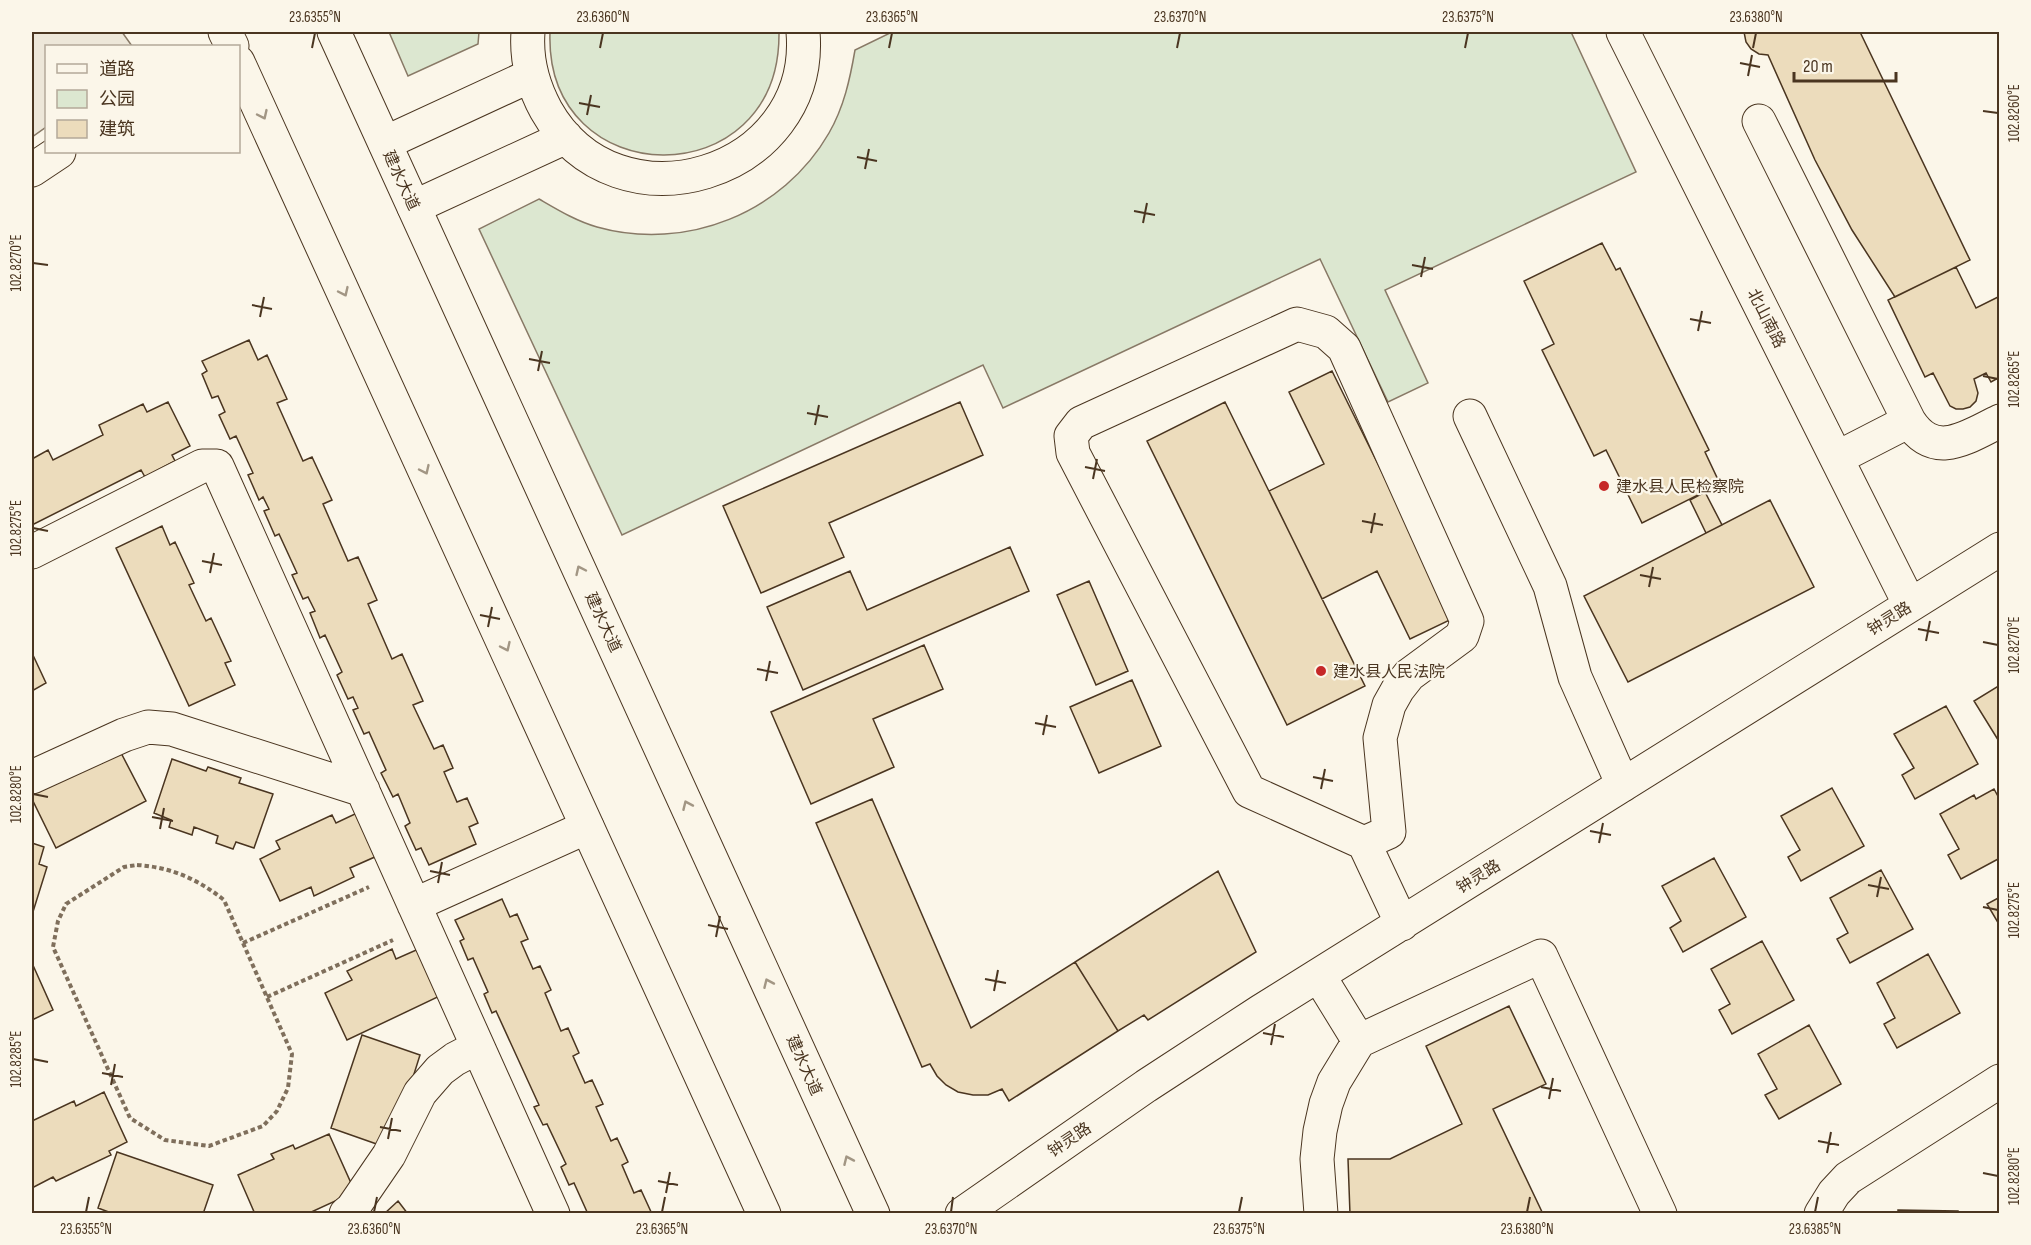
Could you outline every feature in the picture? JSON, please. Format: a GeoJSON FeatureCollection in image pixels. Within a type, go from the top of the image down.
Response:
{"type":"FeatureCollection","features":[{"type":"Feature","properties":{"kind":"main road","name":"建水大道"},"geometry":{"type":"LineString","coordinates":[[334,32],[873,1214]]}},
{"type":"Feature","properties":{"kind":"main road"},"geometry":{"type":"LineString","coordinates":[[528,32],[527,41],[532,75],[538,96],[552,121],[566,137],[593,159],[618,171],[645,178],[672,180],[722,168],[744,155],[765,138],[781,118],[793,95],[801,70],[803,32]]}},
{"type":"Feature","properties":{"kind":"main road","name":"北山南路"},"geometry":{"type":"LineString","coordinates":[[1623,32],[1910,605]]}},
{"type":"Feature","properties":{"kind":"main road"},"geometry":{"type":"LineString","coordinates":[[240,73],[764,1214]]}},
{"type":"Feature","properties":{"kind":"main road"},"geometry":{"type":"LineString","coordinates":[[385,143],[532,75]]}},
{"type":"Feature","properties":{"kind":"main road"},"geometry":{"type":"LineString","coordinates":[[1759,121],[1916,432],[1926,440],[1936,443],[1955,443],[2000,421]]}},
{"type":"Feature","properties":{"kind":"main road"},"geometry":{"type":"LineString","coordinates":[[414,207],[566,137]]}},
{"type":"Feature","properties":{"kind":"main road"},"geometry":{"type":"LineString","coordinates":[[32,170],[57,153]]}},
{"type":"Feature","properties":{"kind":"main road"},"geometry":{"type":"LineString","coordinates":[[1364,843],[1389,832],[1380,738],[1389,705],[1409,675],[1462,636],[1467,621],[1344,348],[1326,332],[1297,324],[1081,423],[1071,436],[1073,453],[1249,790],[1364,843],[1402,924]]}},
{"type":"Feature","properties":{"kind":"main road"},"geometry":{"type":"LineString","coordinates":[[1470,416],[1550,586],[1575,677],[1623,785]]}},
{"type":"Feature","properties":{"kind":"main road"},"geometry":{"type":"LineString","coordinates":[[1837,458],[1909,421]]}},
{"type":"Feature","properties":{"kind":"main road"},"geometry":{"type":"LineString","coordinates":[[32,552],[202,466],[217,466],[553,1214]]}},
{"type":"Feature","properties":{"kind":"main road","name":"钟灵路"},"geometry":{"type":"LineString","coordinates":[[962,1214],[1146,1086],[2000,549]]}},
{"type":"Feature","properties":{"kind":"main road"},"geometry":{"type":"LineString","coordinates":[[32,777],[124,735],[148,727],[172,729],[363,790]]}},
{"type":"Feature","properties":{"kind":"main road"},"geometry":{"type":"LineString","coordinates":[[419,915],[587,826]]}},
{"type":"Feature","properties":{"kind":"main road"},"geometry":{"type":"LineString","coordinates":[[1321,1214],[1317,1159],[1320,1131],[1334,1082],[1359,1041],[1541,956],[1660,1214]]}},
{"type":"Feature","properties":{"kind":"main road"},"geometry":{"type":"LineString","coordinates":[[1319,976],[1359,1041]]}},
{"type":"Feature","properties":{"kind":"main road"},"geometry":{"type":"LineString","coordinates":[[346,1214],[352,1209],[389,1155],[420,1093],[440,1070],[478,1047]]}},
{"type":"Feature","properties":{"kind":"main road"},"geometry":{"type":"LineString","coordinates":[[1821,1214],[1834,1193],[1848,1178],[2000,1081]]}},
{"type":"Feature","properties":{"kind":"path"},"geometry":{"type":"LineString","coordinates":[[152,866],[189,876],[207,886],[224,900],[243,943],[292,1054],[288,1088],[277,1112],[263,1126],[209,1146],[165,1140],[130,1118],[53,947],[58,921],[66,904],[124,867],[152,866]]}},
{"type":"Feature","properties":{"kind":"path"},"geometry":{"type":"LineString","coordinates":[[243,943],[400,873]]}},
{"type":"Feature","properties":{"kind":"path"},"geometry":{"type":"LineString","coordinates":[[267,997],[419,915]]}},
{"type":"Feature","properties":{"kind":"green space"},"geometry":{"type":"Polygon","coordinates":[[[389,32],[479,32],[478,44],[408,76],[389,32]]]}},
{"type":"Feature","properties":{"kind":"green space"},"geometry":{"type":"Polygon","coordinates":[[[550,32],[779,32],[769,86],[743,125],[706,148],[663,155],[620,147],[584,124],[558,85],[550,32]]]}},
{"type":"Feature","properties":{"kind":"green space"},"geometry":{"type":"Polygon","coordinates":[[[892,32],[1571,32],[1636,172],[1385,290],[1428,383],[1388,402],[1320,259],[1003,408],[983,365],[622,535],[479,229],[539,199],[589,225],[631,233],[664,234],[697,229],[729,219],[759,204],[786,185],[809,161],[829,133],[839,113],[849,82],[855,50],[892,32]]]}},
{"type":"Feature","properties":{"kind":"shaded area"},"geometry":{"type":"Polygon","coordinates":[[[32,32],[122,32],[131,45],[45,45],[45,128],[32,137],[32,32]]]}},
{"type":"Feature","properties":{"kind":"building"},"geometry":{"type":"Polygon","coordinates":[[[1744,32],[1860,32],[1970,260],[1895,297],[1852,230],[1815,160],[1768,55],[1759,54],[1751,49],[1746,42],[1744,32]]]}},
{"type":"Feature","properties":{"kind":"building"},"geometry":{"type":"Polygon","coordinates":[[[1602,243],[1616,270],[1620,268],[1709,450],[1705,452],[1720,484],[1642,523],[1606,450],[1594,456],[1542,350],[1554,344],[1524,281],[1602,243]]]}},
{"type":"Feature","properties":{"kind":"building"},"geometry":{"type":"Polygon","coordinates":[[[1956,267],[1976,308],[2000,296],[2000,377],[1991,382],[1986,373],[1974,379],[1978,393],[1976,401],[1970,407],[1963,409],[1950,406],[1933,373],[1925,377],[1888,300],[1956,267]]]}},
{"type":"Feature","properties":{"kind":"building"},"geometry":{"type":"Polygon","coordinates":[[[249,340],[258,360],[267,355],[287,399],[277,403],[303,461],[312,457],[332,500],[323,504],[348,561],[358,557],[377,600],[368,604],[392,659],[402,654],[423,701],[413,705],[434,749],[443,745],[453,768],[444,772],[457,802],[467,798],[478,823],[469,827],[476,844],[429,865],[421,848],[416,850],[405,826],[410,823],[398,794],[393,797],[381,773],[386,770],[369,732],[364,734],[353,710],[358,708],[353,697],[348,699],[337,675],[342,672],[325,635],[320,638],[310,613],[315,611],[308,597],[303,599],[292,575],[297,573],[279,534],[275,536],[264,511],[269,509],[263,497],[259,500],[248,475],[253,473],[236,436],[230,439],[219,415],[225,412],[218,396],[212,398],[202,374],[207,371],[202,361],[249,340]]]}},
{"type":"Feature","properties":{"kind":"building"},"geometry":{"type":"Polygon","coordinates":[[[1332,371],[1454,618],[1410,639],[1377,571],[1322,599],[1269,491],[1324,464],[1289,392],[1332,371]]]}},
{"type":"Feature","properties":{"kind":"building"},"geometry":{"type":"Polygon","coordinates":[[[168,402],[190,446],[172,455],[175,461],[145,477],[141,470],[32,525],[32,459],[48,450],[53,460],[103,435],[99,425],[143,404],[147,412],[168,402]]]}},
{"type":"Feature","properties":{"kind":"building"},"geometry":{"type":"Polygon","coordinates":[[[960,402],[983,455],[829,523],[844,557],[761,593],[723,506],[960,402]]]}},
{"type":"Feature","properties":{"kind":"building"},"geometry":{"type":"Polygon","coordinates":[[[1225,402],[1365,686],[1287,725],[1147,441],[1225,402]]]}},
{"type":"Feature","properties":{"kind":"building"},"geometry":{"type":"Polygon","coordinates":[[[1705,492],[1722,525],[1706,533],[1690,500],[1705,492]]]}},
{"type":"Feature","properties":{"kind":"building"},"geometry":{"type":"Polygon","coordinates":[[[1770,500],[1814,587],[1628,682],[1584,596],[1770,500]]]}},
{"type":"Feature","properties":{"kind":"building"},"geometry":{"type":"Polygon","coordinates":[[[162,526],[170,545],[175,542],[194,583],[189,585],[206,621],[211,618],[231,661],[225,663],[235,685],[189,706],[116,548],[162,526]]]}},
{"type":"Feature","properties":{"kind":"building"},"geometry":{"type":"Polygon","coordinates":[[[1010,547],[1029,591],[803,690],[767,607],[850,571],[867,610],[1010,547]]]}},
{"type":"Feature","properties":{"kind":"building"},"geometry":{"type":"Polygon","coordinates":[[[1089,581],[1128,671],[1096,685],[1057,595],[1089,581]]]}},
{"type":"Feature","properties":{"kind":"building"},"geometry":{"type":"Polygon","coordinates":[[[924,645],[943,689],[873,719],[894,767],[811,804],[771,712],[924,645]]]}},
{"type":"Feature","properties":{"kind":"building"},"geometry":{"type":"Polygon","coordinates":[[[32,653],[46,683],[32,691],[32,653]]]}},
{"type":"Feature","properties":{"kind":"building"},"geometry":{"type":"Polygon","coordinates":[[[1132,680],[1161,746],[1099,773],[1070,707],[1132,680]]]}},
{"type":"Feature","properties":{"kind":"building"},"geometry":{"type":"Polygon","coordinates":[[[2000,685],[2000,743],[1974,701],[2000,685]]]}},
{"type":"Feature","properties":{"kind":"building"},"geometry":{"type":"Polygon","coordinates":[[[1946,706],[1978,764],[1915,799],[1902,775],[1914,768],[1894,734],[1946,706]]]}},
{"type":"Feature","properties":{"kind":"building"},"geometry":{"type":"Polygon","coordinates":[[[119,749],[146,801],[56,848],[32,799],[32,794],[119,749]]]}},
{"type":"Feature","properties":{"kind":"building"},"geometry":{"type":"Polygon","coordinates":[[[172,759],[206,771],[208,767],[241,778],[239,783],[273,794],[254,848],[236,842],[233,849],[216,843],[218,836],[194,827],[192,835],[169,827],[171,820],[154,813],[172,759]]]}},
{"type":"Feature","properties":{"kind":"building"},"geometry":{"type":"Polygon","coordinates":[[[1832,788],[1864,846],[1801,881],[1788,857],[1800,850],[1781,816],[1832,788]]]}},
{"type":"Feature","properties":{"kind":"building"},"geometry":{"type":"Polygon","coordinates":[[[1994,789],[2000,800],[2000,858],[1961,879],[1948,855],[1959,849],[1940,814],[1974,795],[1976,799],[1994,789]]]}},
{"type":"Feature","properties":{"kind":"building"},"geometry":{"type":"Polygon","coordinates":[[[872,799],[971,1028],[1075,962],[1118,1031],[1009,1101],[1002,1089],[988,1095],[958,1092],[937,1076],[930,1064],[922,1067],[816,823],[872,799]]]}},
{"type":"Feature","properties":{"kind":"building"},"geometry":{"type":"Polygon","coordinates":[[[357,813],[377,856],[350,868],[354,877],[314,896],[311,887],[280,901],[260,859],[280,849],[276,841],[332,815],[336,823],[357,813]]]}},
{"type":"Feature","properties":{"kind":"building"},"geometry":{"type":"Polygon","coordinates":[[[32,843],[44,847],[39,864],[47,867],[32,915],[32,843]]]}},
{"type":"Feature","properties":{"kind":"building"},"geometry":{"type":"Polygon","coordinates":[[[1714,858],[1746,917],[1683,952],[1670,928],[1681,921],[1662,886],[1714,858]]]}},
{"type":"Feature","properties":{"kind":"building"},"geometry":{"type":"Polygon","coordinates":[[[1881,870],[1913,929],[1850,963],[1837,939],[1848,933],[1830,898],[1881,870]]]}},
{"type":"Feature","properties":{"kind":"building"},"geometry":{"type":"Polygon","coordinates":[[[1218,871],[1256,952],[1148,1020],[1144,1015],[1118,1031],[1075,962],[1218,871]]]}},
{"type":"Feature","properties":{"kind":"building"},"geometry":{"type":"Polygon","coordinates":[[[2000,897],[2000,926],[1987,904],[2000,897]]]}},
{"type":"Feature","properties":{"kind":"building"},"geometry":{"type":"Polygon","coordinates":[[[502,899],[510,917],[517,914],[528,939],[521,942],[533,969],[540,966],[551,990],[545,993],[561,1031],[568,1028],[579,1053],[573,1056],[585,1083],[592,1080],[603,1104],[596,1107],[611,1141],[617,1138],[628,1162],[622,1165],[634,1193],[641,1190],[652,1214],[588,1214],[574,1183],[569,1185],[561,1167],[566,1164],[547,1124],[543,1125],[534,1107],[539,1105],[496,1011],[492,1013],[484,994],[488,992],[473,958],[468,960],[460,941],[464,939],[455,920],[502,899]]]}},
{"type":"Feature","properties":{"kind":"building"},"geometry":{"type":"Polygon","coordinates":[[[1762,941],[1794,1000],[1732,1034],[1719,1010],[1730,1004],[1711,969],[1762,941]]]}},
{"type":"Feature","properties":{"kind":"building"},"geometry":{"type":"Polygon","coordinates":[[[423,947],[444,994],[347,1040],[325,993],[352,980],[347,971],[392,949],[396,959],[423,947]]]}},
{"type":"Feature","properties":{"kind":"building"},"geometry":{"type":"Polygon","coordinates":[[[1928,954],[1960,1013],[1897,1048],[1884,1024],[1895,1018],[1877,983],[1928,954]]]}},
{"type":"Feature","properties":{"kind":"building"},"geometry":{"type":"Polygon","coordinates":[[[32,963],[53,1010],[32,1020],[32,963]]]}},
{"type":"Feature","properties":{"kind":"building"},"geometry":{"type":"Polygon","coordinates":[[[1509,1006],[1546,1084],[1493,1109],[1543,1214],[1350,1214],[1348,1159],[1390,1159],[1462,1124],[1426,1046],[1509,1006]]]}},
{"type":"Feature","properties":{"kind":"building"},"geometry":{"type":"Polygon","coordinates":[[[1809,1025],[1841,1084],[1779,1119],[1765,1095],[1777,1089],[1758,1054],[1809,1025]]]}},
{"type":"Feature","properties":{"kind":"building"},"geometry":{"type":"Polygon","coordinates":[[[362,1035],[420,1055],[414,1074],[419,1076],[388,1148],[331,1128],[362,1035]]]}},
{"type":"Feature","properties":{"kind":"building"},"geometry":{"type":"Polygon","coordinates":[[[104,1092],[127,1142],[109,1151],[111,1155],[56,1181],[53,1177],[32,1188],[32,1121],[74,1101],[76,1106],[104,1092]]]}},
{"type":"Feature","properties":{"kind":"building"},"geometry":{"type":"Polygon","coordinates":[[[329,1134],[355,1192],[307,1214],[255,1214],[238,1175],[274,1159],[271,1154],[293,1145],[295,1149],[329,1134]]]}},
{"type":"Feature","properties":{"kind":"building"},"geometry":{"type":"Polygon","coordinates":[[[117,1152],[213,1185],[203,1214],[114,1214],[98,1208],[117,1152]]]}},
{"type":"Feature","properties":{"kind":"building"},"geometry":{"type":"Polygon","coordinates":[[[398,1201],[408,1214],[384,1214],[398,1201]]]}},
{"type":"Feature","properties":{"kind":"building"},"geometry":{"type":"Polygon","coordinates":[[[1898,1210],[1958,1211],[1958,1214],[1898,1214],[1898,1210]]]}},
{"type":"Feature","properties":{"kind":"place","name":"建水县人民检察院"},"geometry":{"type":"Point","coordinates":[1604,486]}},
{"type":"Feature","properties":{"kind":"place","name":"建水县人民法院"},"geometry":{"type":"Point","coordinates":[1321,671]}}]}
